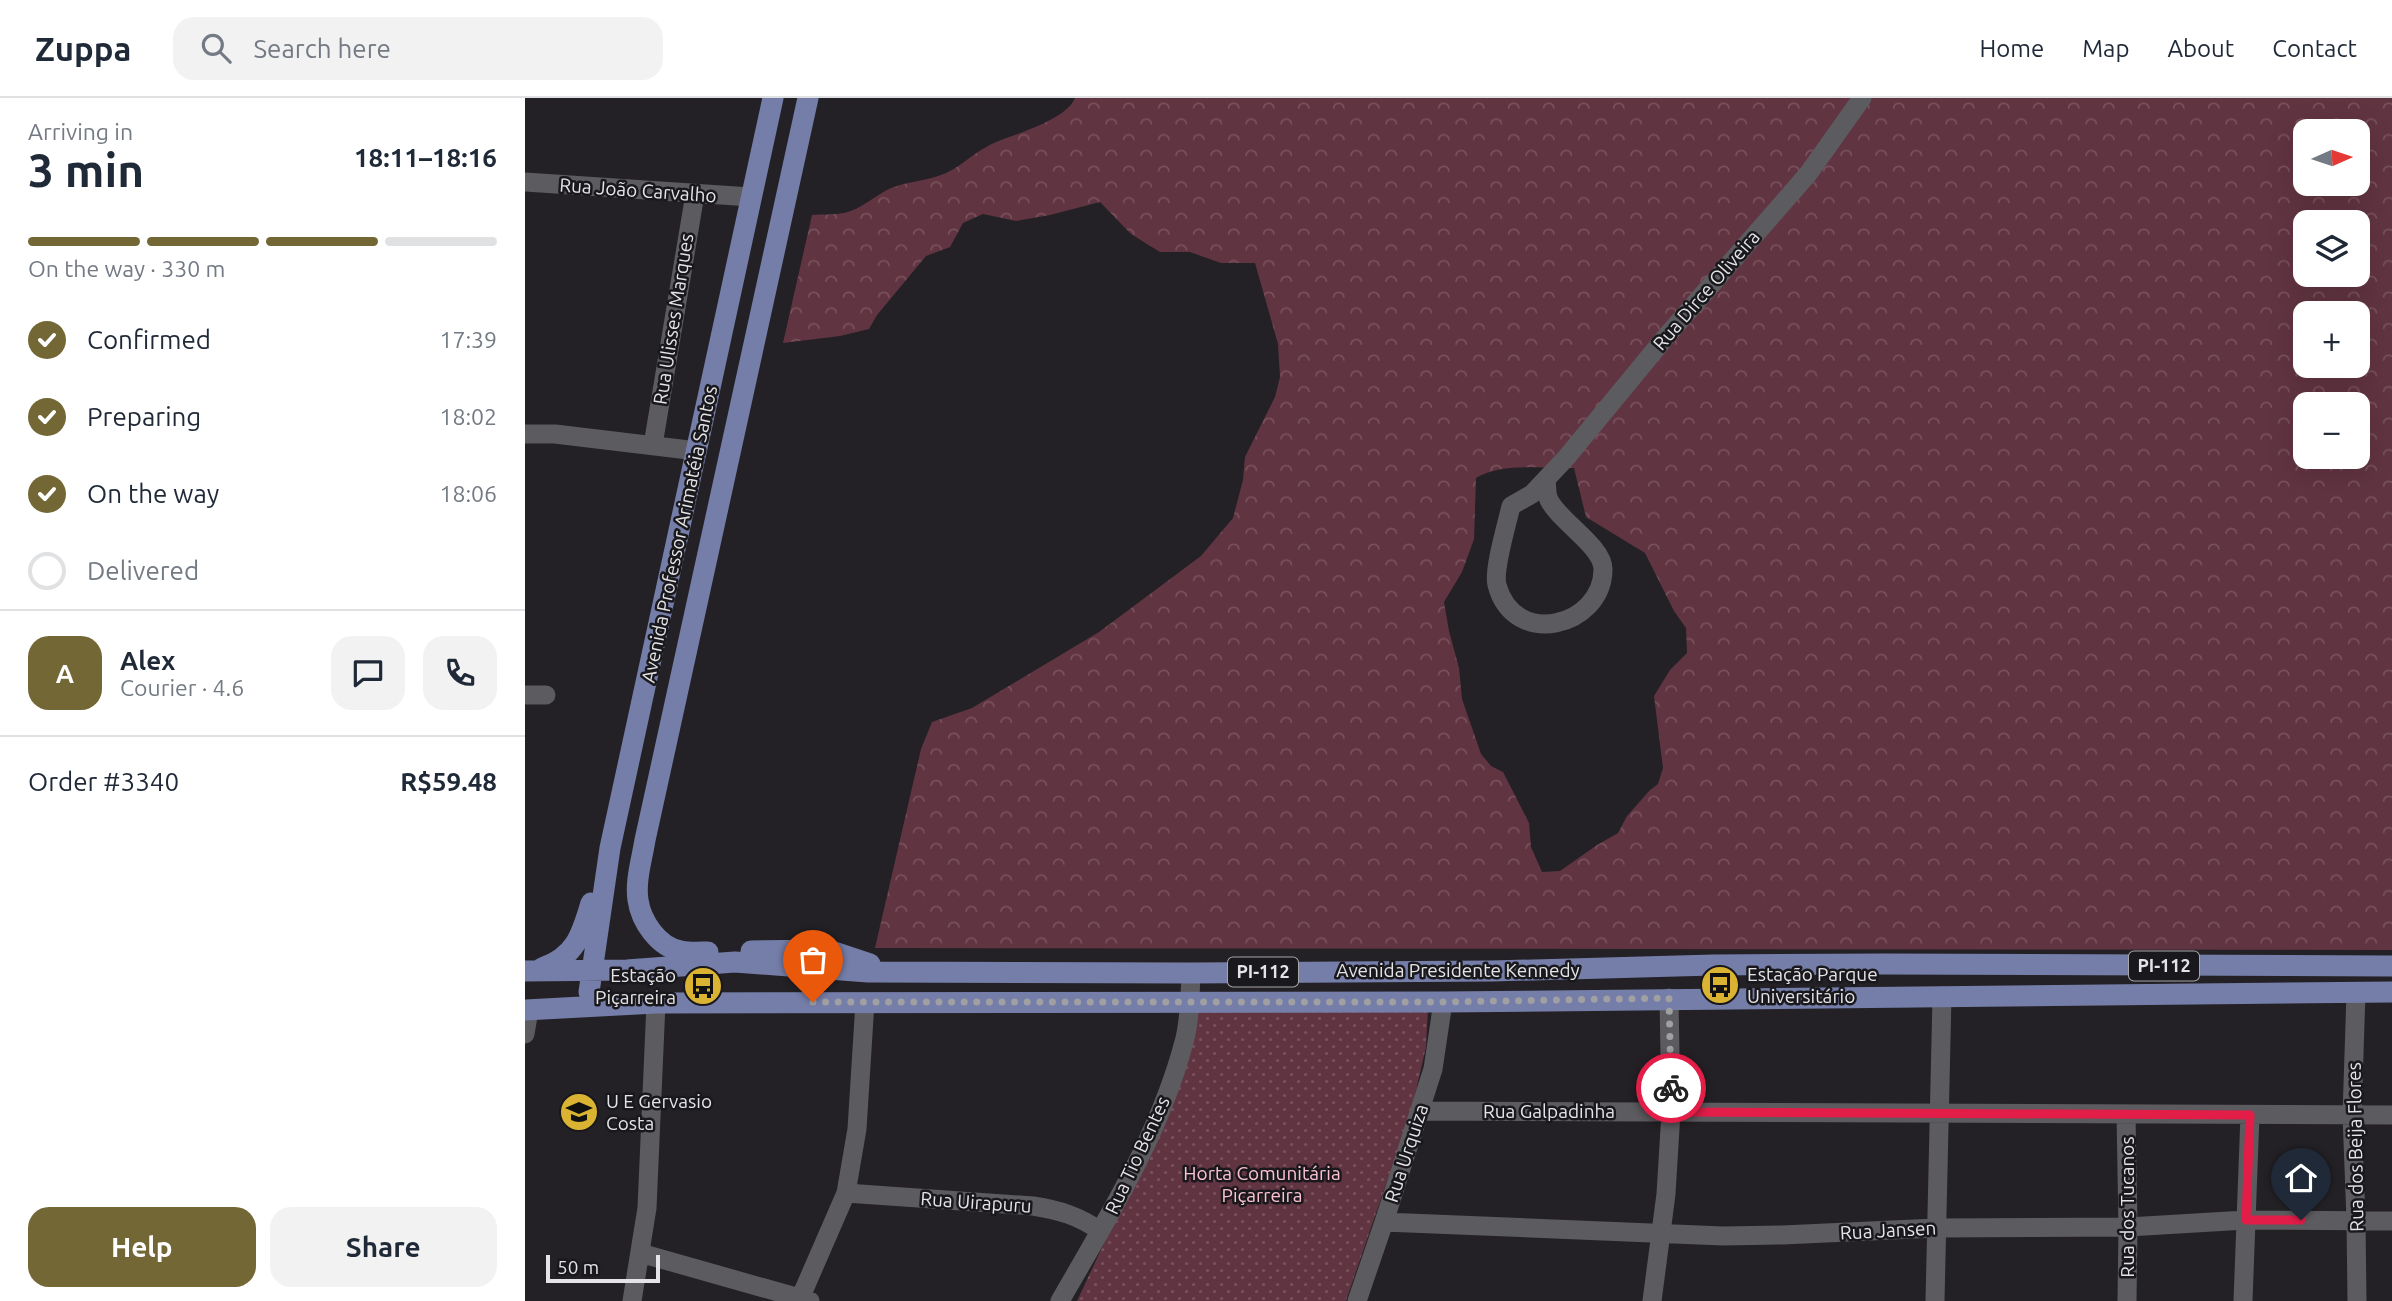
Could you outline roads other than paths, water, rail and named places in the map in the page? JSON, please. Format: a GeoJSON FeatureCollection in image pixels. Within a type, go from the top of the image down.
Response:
{"type":"FeatureCollection","features":[{"type":"Feature","properties":{"kind":"main road","name":"Avenida Professor Arimatéia Santos"},"geometry":{"type":"LineString","coordinates":[[600,1006],[591,999],[591,970],[610,848],[772,98]]}},
{"type":"Feature","properties":{"kind":"main road","name":"Avenida Professor Arimatéia Santos"},"geometry":{"type":"LineString","coordinates":[[808,98],[645,840],[637,898],[643,919],[654,934],[668,946],[680,951],[828,950],[893,972]]}},
{"type":"Feature","properties":{"kind":"main road"},"geometry":{"type":"LineString","coordinates":[[761,149],[761,194],[756,218],[759,227],[763,228],[771,222],[774,215],[786,160],[801,127]]}},
{"type":"Feature","properties":{"kind":"main road"},"geometry":{"type":"LineString","coordinates":[[722,337],[734,309],[748,257],[752,252],[756,252],[760,261],[753,289],[755,341]]}},
{"type":"Feature","properties":{"kind":"main road"},"geometry":{"type":"LineString","coordinates":[[528,970],[553,964],[578,942],[610,848]]}},
{"type":"Feature","properties":{"kind":"main road","name":"Avenida Presidente Kennedy"},"geometry":{"type":"LineString","coordinates":[[528,970],[591,970],[735,962],[893,972],[1191,973],[1505,971],[1726,965],[2392,967]]}},
{"type":"Feature","properties":{"kind":"main road"},"geometry":{"type":"LineString","coordinates":[[2109,965],[2109,996]]}},
{"type":"Feature","properties":{"kind":"main road"},"geometry":{"type":"LineString","coordinates":[[2186,966],[2187,995]]}},
{"type":"Feature","properties":{"kind":"main road","name":"Avenida Presidente Kennedy"},"geometry":{"type":"LineString","coordinates":[[527,1010],[656,1003],[1443,1002],[2392,992]]}},
{"type":"Feature","properties":{"kind":"street","name":"Rua Dirce Oliveira"},"geometry":{"type":"LineString","coordinates":[[1546,479],[1548,498],[1564,520],[1602,560],[1604,572],[1598,589],[1584,610],[1546,626],[1515,614],[1503,598],[1497,583],[1496,569],[1511,506],[1532,494],[1546,479],[1715,279],[1808,174],[1862,98]]}},
{"type":"Feature","properties":{"kind":"street","name":"Rua João Carvalho"},"geometry":{"type":"LineString","coordinates":[[525,182],[751,197]]}},
{"type":"Feature","properties":{"kind":"street","name":"Rua Ulisses Marques"},"geometry":{"type":"LineString","coordinates":[[653,445],[695,194]]}},
{"type":"Feature","properties":{"kind":"street"},"geometry":{"type":"LineString","coordinates":[[525,434],[555,434],[697,451]]}},
{"type":"Feature","properties":{"kind":"street"},"geometry":{"type":"LineString","coordinates":[[525,695],[546,695]]}},
{"type":"Feature","properties":{"kind":"street","name":"Rua Tio Bentes"},"geometry":{"type":"LineString","coordinates":[[1060,1301],[1100,1231],[1157,1119],[1185,1040],[1191,973]]}},
{"type":"Feature","properties":{"kind":"street","name":"Rua dos Beija Flores"},"geometry":{"type":"LineString","coordinates":[[2356,993],[2351,1115],[2357,1301]]}},
{"type":"Feature","properties":{"kind":"street"},"geometry":{"type":"LineString","coordinates":[[1935,1301],[1943,996]]}},
{"type":"Feature","properties":{"kind":"street"},"geometry":{"type":"LineString","coordinates":[[1652,1301],[1671,1112],[1669,998]]}},
{"type":"Feature","properties":{"kind":"street"},"geometry":{"type":"LineString","coordinates":[[640,1253],[803,1300],[846,1194],[857,1129],[865,1002]]}},
{"type":"Feature","properties":{"kind":"street","name":"Rua Urquiza"},"geometry":{"type":"LineString","coordinates":[[1357,1301],[1433,1069],[1443,1002]]}},
{"type":"Feature","properties":{"kind":"street"},"geometry":{"type":"LineString","coordinates":[[632,1301],[647,1208],[656,1003]]}},
{"type":"Feature","properties":{"kind":"street"},"geometry":{"type":"LineString","coordinates":[[525,1034],[527,1010]]}},
{"type":"Feature","properties":{"kind":"street","name":"Rua Galpadinha"},"geometry":{"type":"LineString","coordinates":[[1420,1111],[2392,1115]]}},
{"type":"Feature","properties":{"kind":"street","name":"Rua dos Tucanos"},"geometry":{"type":"LineString","coordinates":[[2126,1114],[2127,1301]]}},
{"type":"Feature","properties":{"kind":"street"},"geometry":{"type":"LineString","coordinates":[[2242,1301],[2250,1115]]}},
{"type":"Feature","properties":{"kind":"street","name":"Rua Uirapuru"},"geometry":{"type":"LineString","coordinates":[[846,1194],[1033,1206],[1060,1210],[1086,1221],[1100,1231]]}},
{"type":"Feature","properties":{"kind":"street","name":"Rua Jansen"},"geometry":{"type":"LineString","coordinates":[[1384,1222],[1782,1236],[1936,1228],[2128,1227],[2246,1220],[2392,1221]]}},
{"type":"Feature","properties":{"kind":"place","name":"Estação Parque Universitário"},"geometry":{"type":"Point","coordinates":[1720,985]}},
{"type":"Feature","properties":{"kind":"place","name":"Estação Piçarreira"},"geometry":{"type":"Point","coordinates":[703,986]}},
{"type":"Feature","properties":{"kind":"place","name":"U E Gervasio Costa"},"geometry":{"type":"Point","coordinates":[579,1112]}},
{"type":"Feature","properties":{"kind":"park label","name":"Horta Comunitária Piçarreira"},"geometry":{"type":"Point","coordinates":[1262,1184]}}]}
